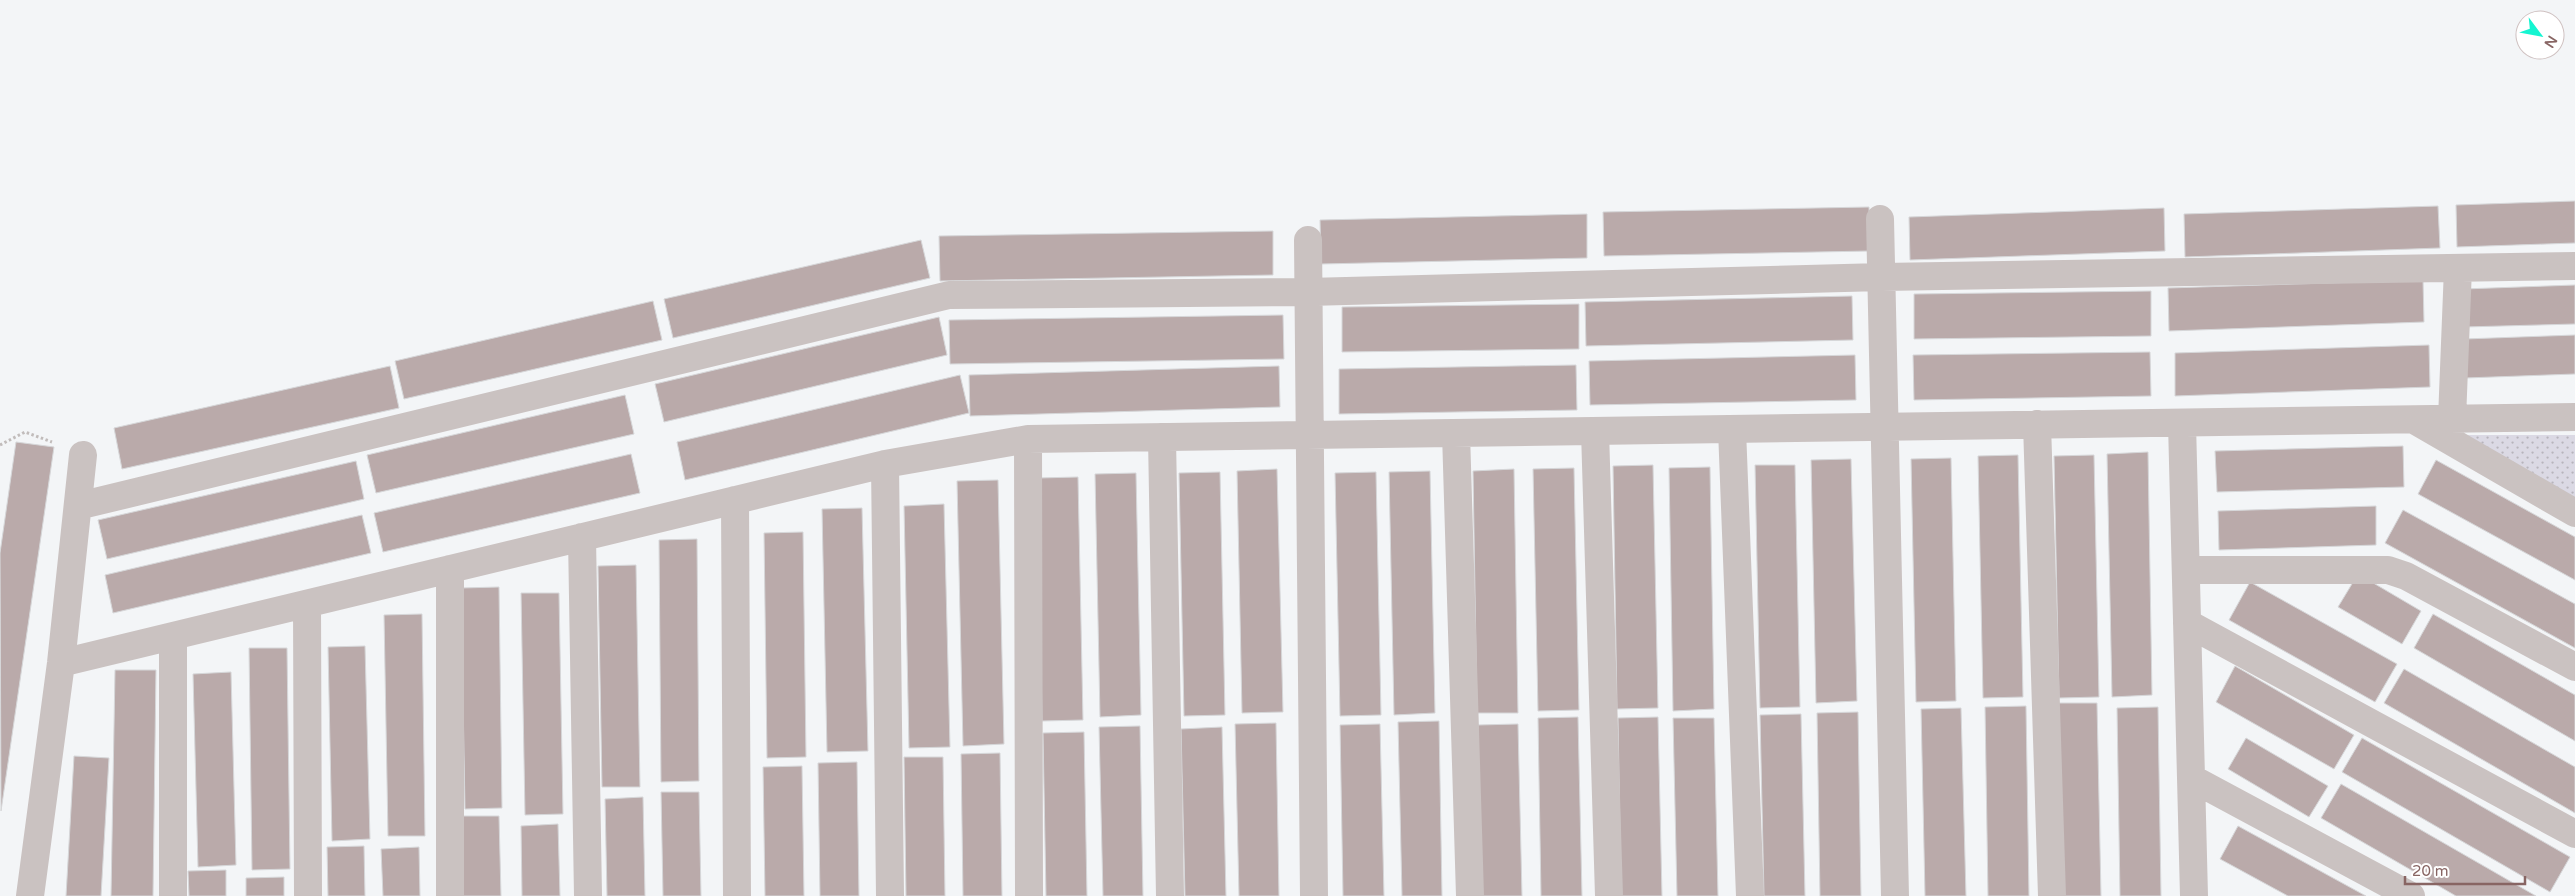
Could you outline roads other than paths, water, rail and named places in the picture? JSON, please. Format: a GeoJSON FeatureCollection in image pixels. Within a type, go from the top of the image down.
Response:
{"type":"FeatureCollection","features":[{"type":"Feature","properties":{"kind":"street"},"geometry":{"type":"LineString","coordinates":[[1880,219],[1895,896]]}},
{"type":"Feature","properties":{"kind":"street"},"geometry":{"type":"LineString","coordinates":[[1308,240],[1314,896]]}},
{"type":"Feature","properties":{"kind":"street"},"geometry":{"type":"LineString","coordinates":[[78,506],[949,295],[1308,292],[1882,277],[2575,266]]}},
{"type":"Feature","properties":{"kind":"street"},"geometry":{"type":"LineString","coordinates":[[2452,419],[2458,268]]}},
{"type":"Feature","properties":{"kind":"street"},"geometry":{"type":"LineString","coordinates":[[61,664],[885,464],[1028,439],[2575,417]]}},
{"type":"Feature","properties":{"kind":"street"},"geometry":{"type":"LineString","coordinates":[[2412,420],[2575,513]]}},
{"type":"Feature","properties":{"kind":"street"},"geometry":{"type":"LineString","coordinates":[[2182,423],[2194,896]]}},
{"type":"Feature","properties":{"kind":"street"},"geometry":{"type":"LineString","coordinates":[[2037,424],[2052,896]]}},
{"type":"Feature","properties":{"kind":"street"},"geometry":{"type":"LineString","coordinates":[[1732,429],[1750,896]]}},
{"type":"Feature","properties":{"kind":"street"},"geometry":{"type":"LineString","coordinates":[[1595,431],[1609,896]]}},
{"type":"Feature","properties":{"kind":"street"},"geometry":{"type":"LineString","coordinates":[[1456,432],[1470,896]]}},
{"type":"Feature","properties":{"kind":"street"},"geometry":{"type":"LineString","coordinates":[[1162,436],[1170,896]]}},
{"type":"Feature","properties":{"kind":"street"},"geometry":{"type":"LineString","coordinates":[[1028,439],[1029,896]]}},
{"type":"Feature","properties":{"kind":"street"},"geometry":{"type":"LineString","coordinates":[[30,896],[61,664],[83,455]]}},
{"type":"Feature","properties":{"kind":"street"},"geometry":{"type":"LineString","coordinates":[[885,464],[890,896]]}},
{"type":"Feature","properties":{"kind":"street"},"geometry":{"type":"LineString","coordinates":[[735,500],[737,896]]}},
{"type":"Feature","properties":{"kind":"street"},"geometry":{"type":"LineString","coordinates":[[582,537],[588,896]]}},
{"type":"Feature","properties":{"kind":"street"},"geometry":{"type":"LineString","coordinates":[[450,569],[450,896]]}},
{"type":"Feature","properties":{"kind":"street"},"geometry":{"type":"LineString","coordinates":[[2186,570],[2388,570],[2406,576],[2575,667]]}},
{"type":"Feature","properties":{"kind":"street"},"geometry":{"type":"LineString","coordinates":[[307,604],[308,896]]}},
{"type":"Feature","properties":{"kind":"street"},"geometry":{"type":"LineString","coordinates":[[2187,623],[2575,834]]}},
{"type":"Feature","properties":{"kind":"street"},"geometry":{"type":"LineString","coordinates":[[173,637],[173,896]]}},
{"type":"Feature","properties":{"kind":"street"},"geometry":{"type":"LineString","coordinates":[[2191,778],[2411,896]]}}]}
